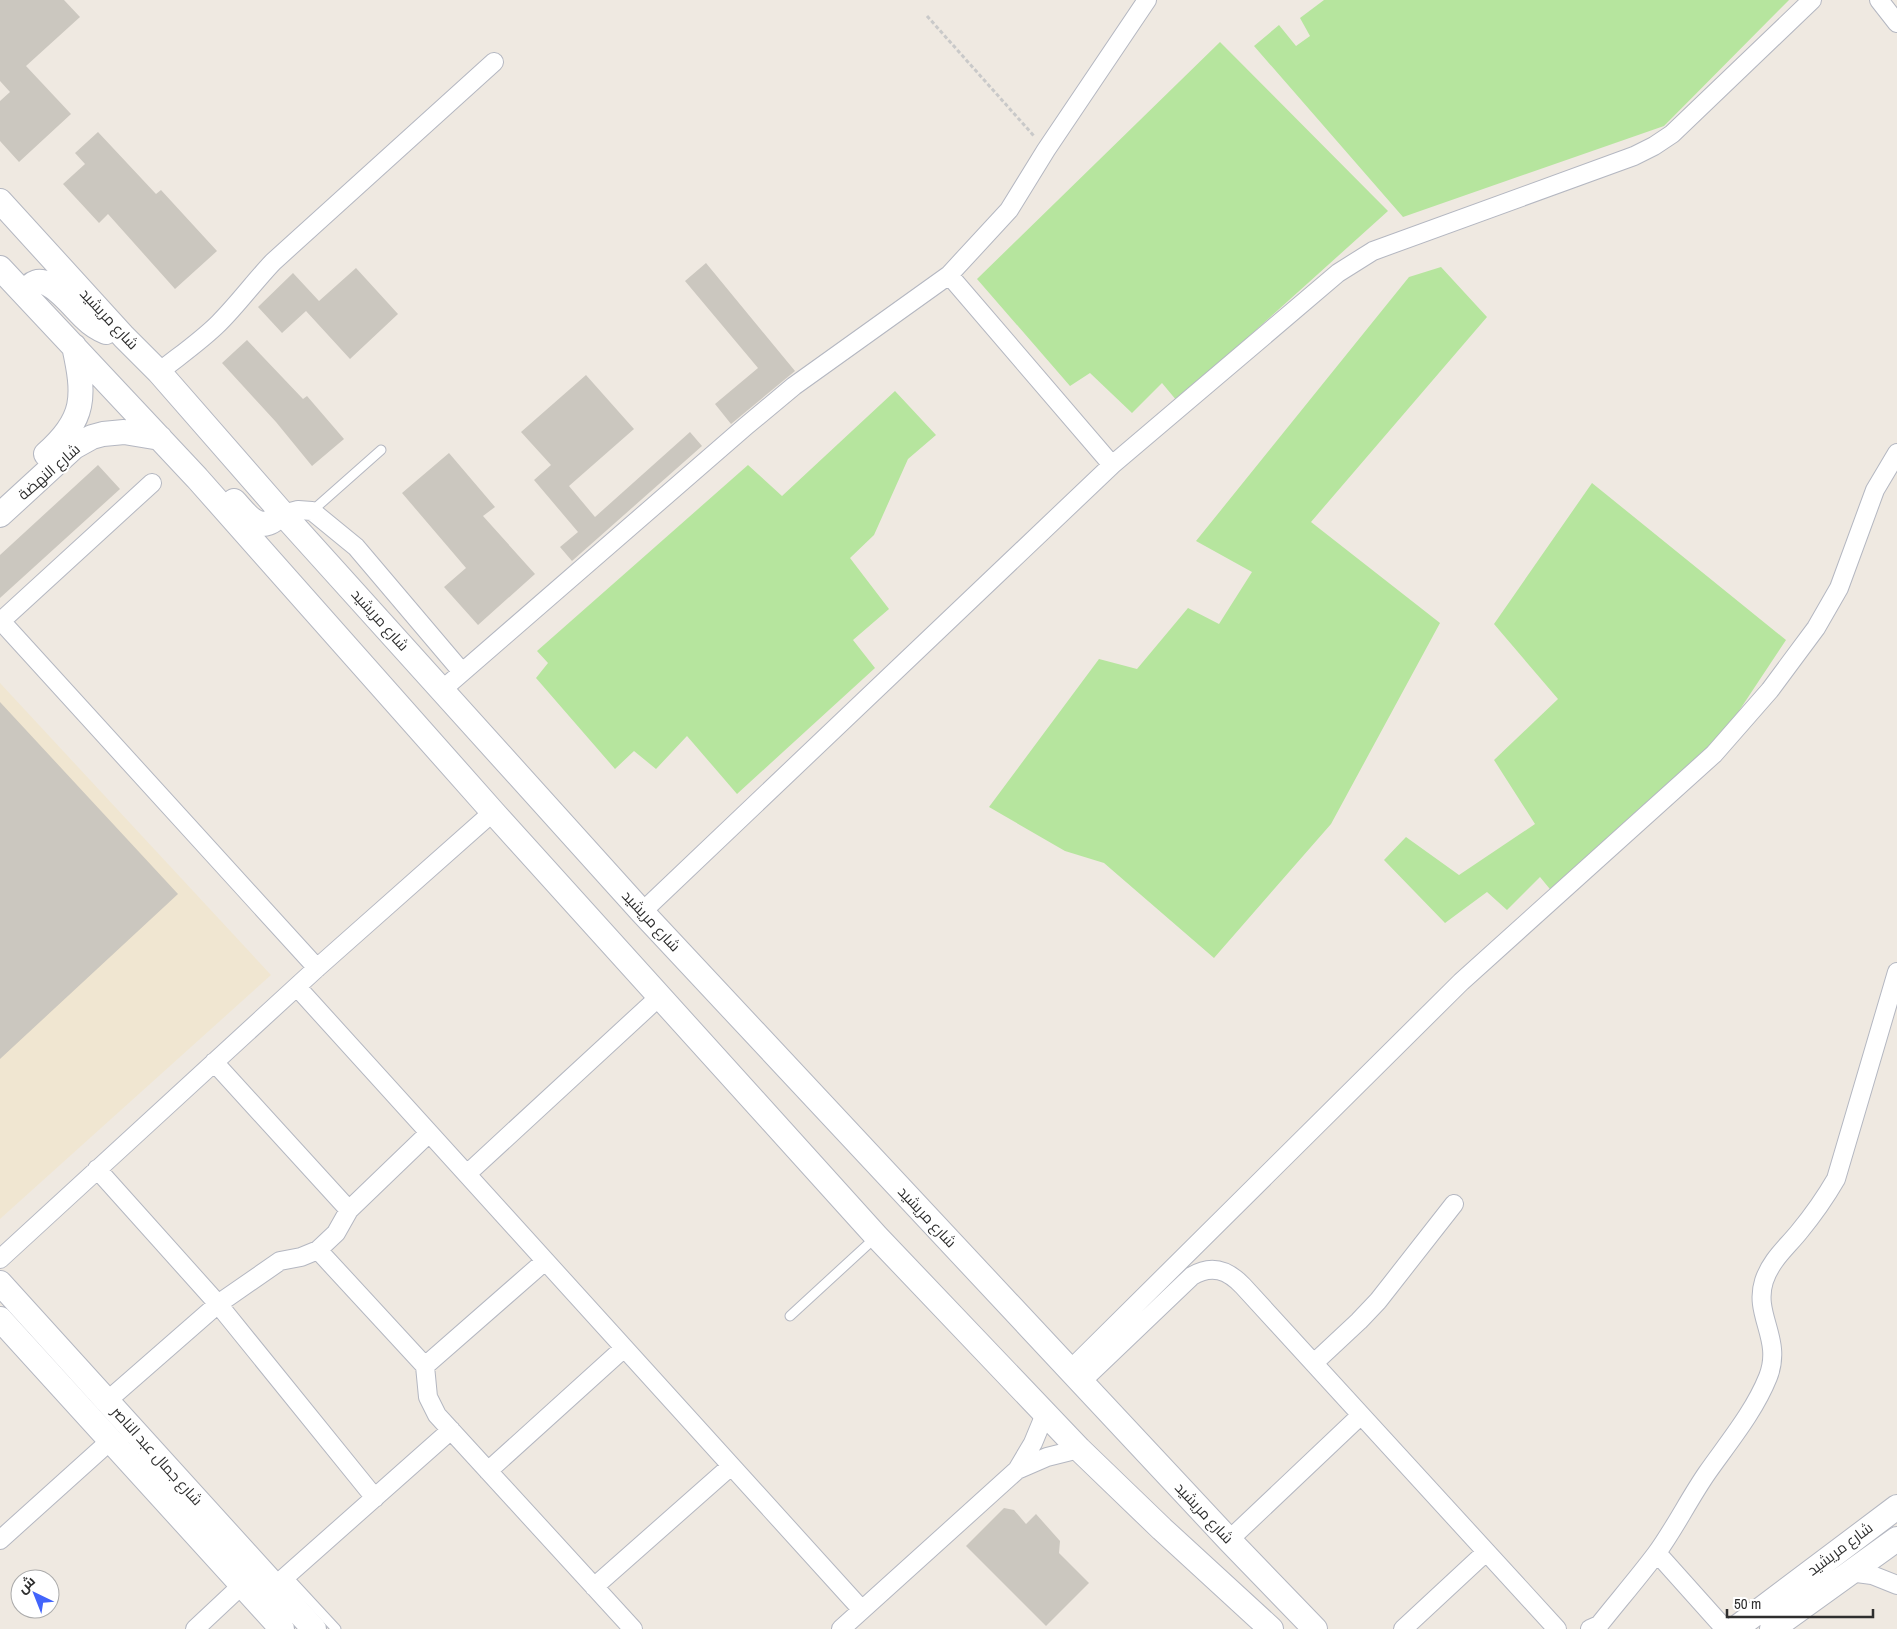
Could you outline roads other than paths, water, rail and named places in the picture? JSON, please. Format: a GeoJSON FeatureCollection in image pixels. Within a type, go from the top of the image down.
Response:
{"type":"FeatureCollection","features":[{"type":"Feature","properties":{"kind":"main road","name":"شارع مريشيد"},"geometry":{"type":"LineString","coordinates":[[0,201],[124,337],[159,372],[283,514],[642,912],[1229,1540],[1315,1629]]}},
{"type":"Feature","properties":{"kind":"main road"},"geometry":{"type":"LineString","coordinates":[[0,268],[197,478],[492,812],[877,1237],[1079,1449],[1270,1629]]}},
{"type":"Feature","properties":{"kind":"main road"},"geometry":{"type":"LineString","coordinates":[[25,294],[27,288],[36,282],[48,283],[87,321],[98,329],[124,337]]}},
{"type":"Feature","properties":{"kind":"main road","name":"شارع النهضة"},"geometry":{"type":"LineString","coordinates":[[0,494],[61,441],[74,421],[81,398],[82,386],[74,346]]}},
{"type":"Feature","properties":{"kind":"main road","name":"شارع النهضة"},"geometry":{"type":"LineString","coordinates":[[0,515],[74,448],[92,437],[124,432],[160,438]]}},
{"type":"Feature","properties":{"kind":"main road"},"geometry":{"type":"LineString","coordinates":[[197,478],[228,496],[254,521],[268,523],[283,514]]}},
{"type":"Feature","properties":{"kind":"main road","name":"شارع جمال عبد الناصر"},"geometry":{"type":"LineString","coordinates":[[0,1282],[107,1401],[281,1581],[314,1629]]}},
{"type":"Feature","properties":{"kind":"main road","name":"شارع جمال عبد الناصر"},"geometry":{"type":"LineString","coordinates":[[0,1319],[282,1629]]}},
{"type":"Feature","properties":{"kind":"main road"},"geometry":{"type":"LineString","coordinates":[[1162,1529],[1180,1525],[1192,1512],[1195,1503]]}},
{"type":"Feature","properties":{"kind":"main road","name":"شارع مريشيد"},"geometry":{"type":"LineString","coordinates":[[1735,1629],[1897,1507]]}},
{"type":"Feature","properties":{"kind":"main road","name":"شارع مريشيد"},"geometry":{"type":"LineString","coordinates":[[1772,1629],[1897,1539]]}},
{"type":"Feature","properties":{"kind":"street"},"geometry":{"type":"LineString","coordinates":[[443,690],[794,386],[950,275],[1009,210],[1046,150],[1148,0]]}},
{"type":"Feature","properties":{"kind":"street"},"geometry":{"type":"LineString","coordinates":[[642,912],[1112,465],[1338,273],[1373,251],[1634,156],[1654,146],[1672,134],[1812,0]]}},
{"type":"Feature","properties":{"kind":"street"},"geometry":{"type":"LineString","coordinates":[[1879,0],[1897,23]]}},
{"type":"Feature","properties":{"kind":"street"},"geometry":{"type":"LineString","coordinates":[[159,372],[206,335],[231,310],[273,262],[494,62]]}},
{"type":"Feature","properties":{"kind":"street"},"geometry":{"type":"LineString","coordinates":[[950,275],[1112,465]]}},
{"type":"Feature","properties":{"kind":"street"},"geometry":{"type":"LineString","coordinates":[[1076,1376],[1461,982],[1714,754],[1770,690],[1816,628],[1838,588],[1875,490],[1897,453]]}},
{"type":"Feature","properties":{"kind":"street"},"geometry":{"type":"LineString","coordinates":[[152,483],[0,621],[318,968]]}},
{"type":"Feature","properties":{"kind":"street"},"geometry":{"type":"LineString","coordinates":[[283,514],[298,510],[312,511],[356,547],[462,672]]}},
{"type":"Feature","properties":{"kind":"street"},"geometry":{"type":"LineString","coordinates":[[0,1259],[214,1062],[492,812]]}},
{"type":"Feature","properties":{"kind":"street"},"geometry":{"type":"LineString","coordinates":[[1590,1629],[1599,1625],[1657,1553],[1696,1488],[1758,1400],[1768,1376],[1773,1356],[1772,1341],[1761,1304],[1764,1282],[1774,1259],[1810,1218],[1836,1179],[1897,972]]}},
{"type":"Feature","properties":{"kind":"street"},"geometry":{"type":"LineString","coordinates":[[297,987],[862,1610]]}},
{"type":"Feature","properties":{"kind":"street"},"geometry":{"type":"LineString","coordinates":[[466,1174],[659,997]]}},
{"type":"Feature","properties":{"kind":"street"},"geometry":{"type":"LineString","coordinates":[[214,1062],[349,1210]]}},
{"type":"Feature","properties":{"kind":"street"},"geometry":{"type":"LineString","coordinates":[[107,1401],[218,1304],[280,1260],[301,1257],[318,1250],[336,1234],[349,1210],[430,1133]]}},
{"type":"Feature","properties":{"kind":"street"},"geometry":{"type":"LineString","coordinates":[[98,1169],[218,1304],[375,1498]]}},
{"type":"Feature","properties":{"kind":"street"},"geometry":{"type":"LineString","coordinates":[[1314,1363],[1378,1301],[1454,1204]]}},
{"type":"Feature","properties":{"kind":"street"},"geometry":{"type":"LineString","coordinates":[[318,1250],[426,1366],[428,1397],[437,1415],[633,1629]]}},
{"type":"Feature","properties":{"kind":"street"},"geometry":{"type":"LineString","coordinates":[[426,1366],[545,1261]]}},
{"type":"Feature","properties":{"kind":"street"},"geometry":{"type":"LineString","coordinates":[[1076,1376],[1185,1282],[1200,1272],[1218,1269],[1233,1275],[1486,1552],[1548,1626]]}},
{"type":"Feature","properties":{"kind":"street"},"geometry":{"type":"LineString","coordinates":[[488,1471],[624,1348]]}},
{"type":"Feature","properties":{"kind":"street"},"geometry":{"type":"LineString","coordinates":[[841,1629],[1017,1470],[1033,1443],[1045,1414]]}},
{"type":"Feature","properties":{"kind":"street"},"geometry":{"type":"LineString","coordinates":[[1229,1540],[1361,1415]]}},
{"type":"Feature","properties":{"kind":"street"},"geometry":{"type":"LineString","coordinates":[[281,1581],[451,1430]]}},
{"type":"Feature","properties":{"kind":"street"},"geometry":{"type":"LineString","coordinates":[[0,1540],[110,1441]]}},
{"type":"Feature","properties":{"kind":"street"},"geometry":{"type":"LineString","coordinates":[[1017,1470],[1047,1457],[1079,1449]]}},
{"type":"Feature","properties":{"kind":"street"},"geometry":{"type":"LineString","coordinates":[[594,1587],[731,1466]]}},
{"type":"Feature","properties":{"kind":"street"},"geometry":{"type":"LineString","coordinates":[[1402,1629],[1486,1552]]}},
{"type":"Feature","properties":{"kind":"street"},"geometry":{"type":"LineString","coordinates":[[1657,1553],[1725,1629]]}},
{"type":"Feature","properties":{"kind":"street"},"geometry":{"type":"LineString","coordinates":[[1849,1572],[1872,1575],[1897,1585]]}},
{"type":"Feature","properties":{"kind":"street"},"geometry":{"type":"LineString","coordinates":[[195,1629],[242,1585]]}},
{"type":"Feature","properties":{"kind":"lane"},"geometry":{"type":"LineString","coordinates":[[312,511],[381,450]]}},
{"type":"Feature","properties":{"kind":"lane"},"geometry":{"type":"LineString","coordinates":[[790,1316],[877,1237]]}},
{"type":"Feature","properties":{"kind":"lane"},"geometry":{"type":"LineString","coordinates":[[281,1581],[336,1629]]}}]}
